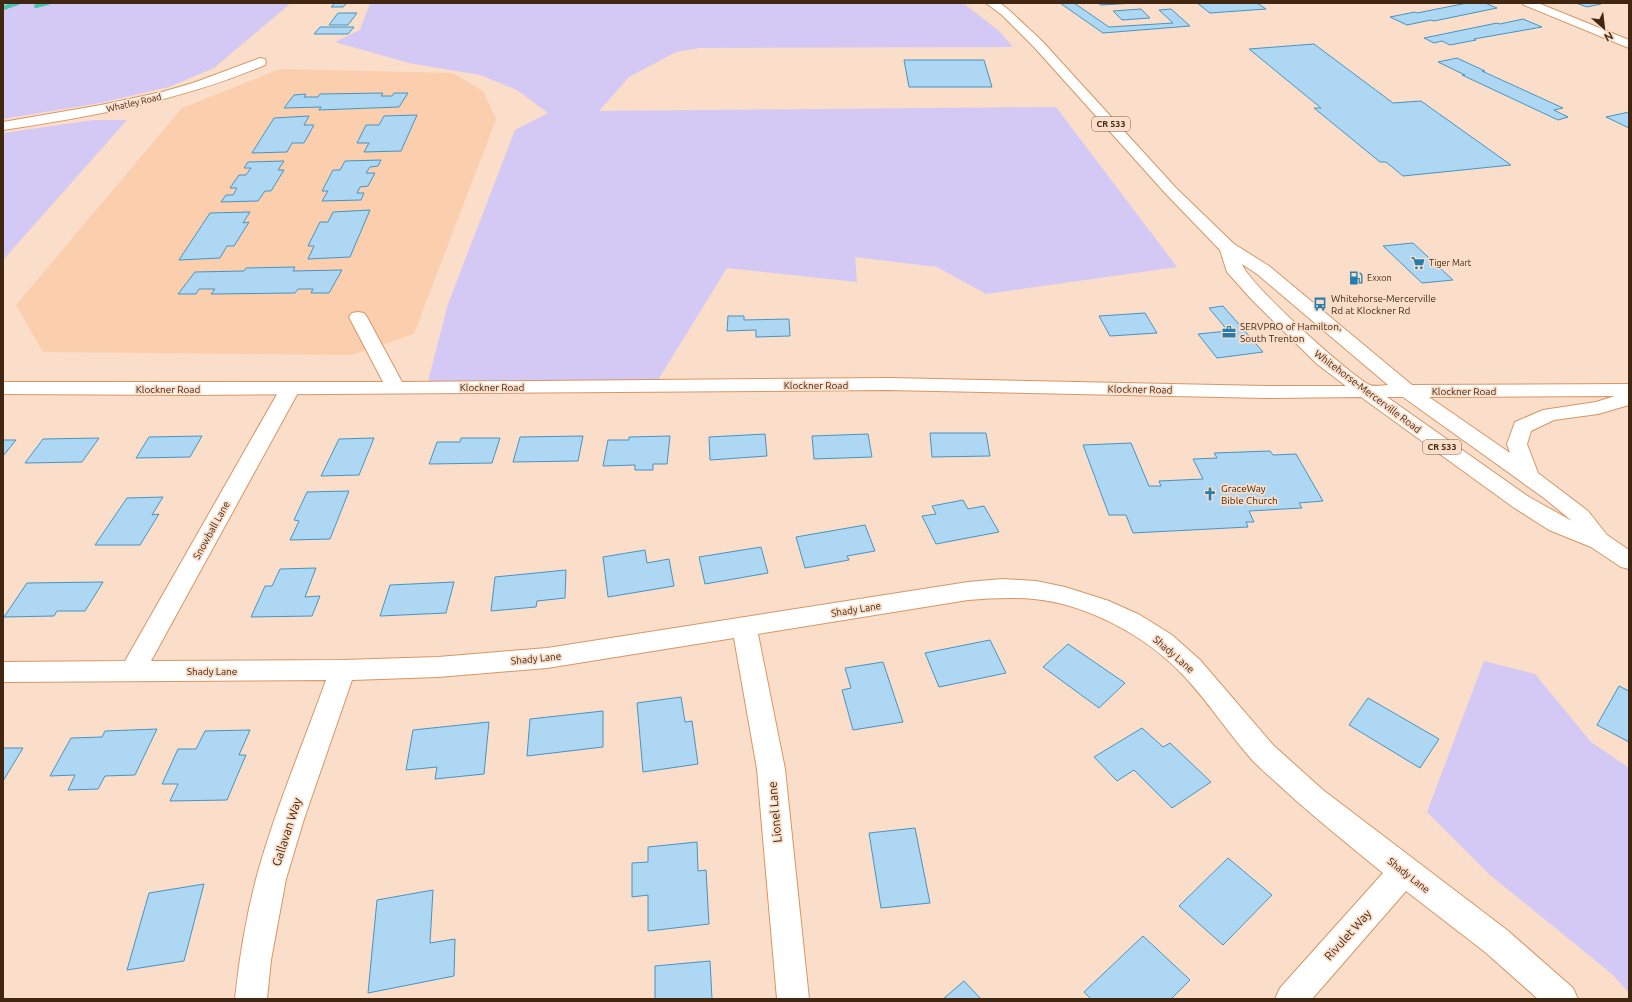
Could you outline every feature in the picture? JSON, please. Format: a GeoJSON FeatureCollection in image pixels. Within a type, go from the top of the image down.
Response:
{"type":"FeatureCollection","features":[{"type":"Feature","properties":{"kind":"main road","name":"Whitehorse-Mercerville Road"},"geometry":{"type":"LineString","coordinates":[[992,3],[1006,13],[1038,44],[1171,191],[1228,248],[1263,270],[1407,391],[1552,493],[1580,516],[1599,541]]}},
{"type":"Feature","properties":{"kind":"main road"},"geometry":{"type":"LineString","coordinates":[[1528,3],[1629,44]]}},
{"type":"Feature","properties":{"kind":"main road","name":"Whatley Road"},"geometry":{"type":"LineString","coordinates":[[3,126],[98,111],[155,99],[225,77],[260,62]]}},
{"type":"Feature","properties":{"kind":"main road","name":"Whitehorse-Mercerville Road"},"geometry":{"type":"LineString","coordinates":[[1228,248],[1236,272],[1258,296],[1324,360],[1521,502],[1557,524],[1599,541],[1629,561]]}},
{"type":"Feature","properties":{"kind":"main road"},"geometry":{"type":"LineString","coordinates":[[358,317],[396,388]]}},
{"type":"Feature","properties":{"kind":"main road","name":"Klockner Road"},"geometry":{"type":"LineString","coordinates":[[3,388],[290,389],[888,384],[1266,392],[1629,390]]}},
{"type":"Feature","properties":{"kind":"main road","name":"Snowball Lane"},"geometry":{"type":"LineString","coordinates":[[132,671],[290,389]]}},
{"type":"Feature","properties":{"kind":"main road"},"geometry":{"type":"LineString","coordinates":[[1528,475],[1517,444],[1522,427],[1550,414],[1598,408],[1629,398]]}},
{"type":"Feature","properties":{"kind":"main road","name":"Shady Lane"},"geometry":{"type":"LineString","coordinates":[[3,672],[343,670],[438,667],[547,658],[968,590],[1003,588],[1036,590],[1065,596],[1100,607],[1131,622],[1163,642],[1191,667],[1263,753],[1313,799],[1496,941],[1562,999]]}},
{"type":"Feature","properties":{"kind":"main road","name":"Lionel Lane"},"geometry":{"type":"LineString","coordinates":[[744,627],[771,769],[793,999]]}},
{"type":"Feature","properties":{"kind":"main road","name":"Gallavan Way"},"geometry":{"type":"LineString","coordinates":[[251,999],[255,960],[272,879],[290,819],[343,670]]}},
{"type":"Feature","properties":{"kind":"main road","name":"Rivulet Way"},"geometry":{"type":"LineString","coordinates":[[1291,999],[1404,871]]}},
{"type":"Feature","properties":{"kind":"shaded area"},"geometry":{"type":"Polygon","coordinates":[[[3,3],[291,3],[214,68],[169,87],[100,103],[3,119],[3,3]]]}},
{"type":"Feature","properties":{"kind":"shaded area"},"geometry":{"type":"Polygon","coordinates":[[[370,3],[963,3],[999,31],[1013,47],[699,48],[676,52],[629,77],[599,111],[1056,107],[1177,267],[986,294],[937,267],[855,257],[857,282],[727,268],[653,388],[426,389],[448,304],[515,130],[548,113],[517,90],[480,75],[409,63],[335,42],[360,30],[370,3]]]}},
{"type":"Feature","properties":{"kind":"shaded area"},"geometry":{"type":"Polygon","coordinates":[[[280,69],[453,73],[483,91],[496,119],[414,334],[352,355],[43,352],[16,305],[182,108],[280,69]]]}},
{"type":"Feature","properties":{"kind":"shaded area"},"geometry":{"type":"Polygon","coordinates":[[[94,120],[127,120],[3,260],[3,133],[94,120]]]}},
{"type":"Feature","properties":{"kind":"shaded area"},"geometry":{"type":"Polygon","coordinates":[[[1484,661],[1535,674],[1591,742],[1629,768],[1629,993],[1612,974],[1490,875],[1427,812],[1484,661]]]}},
{"type":"Feature","properties":{"kind":"building"},"geometry":{"type":"Polygon","coordinates":[[[335,3],[347,3],[343,7],[331,7],[335,3]]]}},
{"type":"Feature","properties":{"kind":"building"},"geometry":{"type":"Polygon","coordinates":[[[1060,3],[1074,3],[1109,27],[1173,23],[1159,10],[1171,9],[1190,26],[1103,33],[1060,3]]]}},
{"type":"Feature","properties":{"kind":"building"},"geometry":{"type":"Polygon","coordinates":[[[1098,3],[1134,3],[1101,5],[1098,3]]]}},
{"type":"Feature","properties":{"kind":"building"},"geometry":{"type":"Polygon","coordinates":[[[1197,3],[1257,3],[1266,9],[1210,13],[1197,3]]]}},
{"type":"Feature","properties":{"kind":"building"},"geometry":{"type":"Polygon","coordinates":[[[1467,3],[1485,3],[1497,8],[1407,25],[1390,17],[1415,12],[1417,13],[1467,3]]]}},
{"type":"Feature","properties":{"kind":"building"},"geometry":{"type":"Polygon","coordinates":[[[1576,3],[1598,3],[1601,4],[1587,7],[1576,3]]]}},
{"type":"Feature","properties":{"kind":"building"},"geometry":{"type":"Polygon","coordinates":[[[1141,9],[1150,18],[1122,20],[1113,11],[1141,9]]]}},
{"type":"Feature","properties":{"kind":"building"},"geometry":{"type":"Polygon","coordinates":[[[338,13],[357,13],[348,25],[329,25],[338,13]]]}},
{"type":"Feature","properties":{"kind":"building"},"geometry":{"type":"Polygon","coordinates":[[[1523,19],[1542,27],[1474,39],[1476,40],[1450,45],[1442,41],[1434,43],[1424,38],[1497,23],[1500,24],[1523,19]]]}},
{"type":"Feature","properties":{"kind":"building"},"geometry":{"type":"Polygon","coordinates":[[[320,27],[354,27],[348,34],[314,34],[320,27]]]}},
{"type":"Feature","properties":{"kind":"building"},"geometry":{"type":"Polygon","coordinates":[[[1314,44],[1393,103],[1421,101],[1511,165],[1403,176],[1386,162],[1380,162],[1314,108],[1321,108],[1249,49],[1314,44]]]}},
{"type":"Feature","properties":{"kind":"building"},"geometry":{"type":"Polygon","coordinates":[[[1457,58],[1563,108],[1554,110],[1568,117],[1558,120],[1462,75],[1465,75],[1438,62],[1457,58]]]}},
{"type":"Feature","properties":{"kind":"building"},"geometry":{"type":"Polygon","coordinates":[[[904,60],[984,60],[992,87],[909,87],[904,60]]]}},
{"type":"Feature","properties":{"kind":"building"},"geometry":{"type":"Polygon","coordinates":[[[383,93],[381,96],[392,96],[394,93],[408,93],[399,107],[319,110],[321,107],[284,108],[294,95],[306,94],[304,97],[318,97],[320,94],[383,93]]]}},
{"type":"Feature","properties":{"kind":"building"},"geometry":{"type":"Polygon","coordinates":[[[1629,112],[1629,128],[1606,117],[1629,112]]]}},
{"type":"Feature","properties":{"kind":"building"},"geometry":{"type":"Polygon","coordinates":[[[417,115],[401,151],[364,152],[369,143],[357,143],[366,125],[379,125],[384,116],[417,115]]]}},
{"type":"Feature","properties":{"kind":"building"},"geometry":{"type":"Polygon","coordinates":[[[309,116],[304,125],[314,125],[304,143],[292,143],[287,152],[252,153],[274,118],[309,116]]]}},
{"type":"Feature","properties":{"kind":"building"},"geometry":{"type":"Polygon","coordinates":[[[381,160],[378,166],[370,167],[366,173],[375,173],[368,186],[360,187],[357,193],[364,193],[361,200],[322,201],[328,191],[322,191],[333,170],[340,170],[345,161],[381,160]]]}},
{"type":"Feature","properties":{"kind":"building"},"geometry":{"type":"Polygon","coordinates":[[[284,161],[278,170],[284,170],[271,191],[265,191],[258,201],[221,202],[226,195],[233,195],[237,188],[230,188],[239,175],[246,175],[251,168],[244,168],[248,162],[284,161]]]}},
{"type":"Feature","properties":{"kind":"building"},"geometry":{"type":"Polygon","coordinates":[[[370,210],[350,257],[308,259],[314,246],[308,246],[320,222],[328,222],[333,212],[370,210]]]}},
{"type":"Feature","properties":{"kind":"building"},"geometry":{"type":"Polygon","coordinates":[[[250,212],[243,223],[249,222],[234,246],[227,246],[220,258],[179,260],[210,213],[250,212]]]}},
{"type":"Feature","properties":{"kind":"building","name":"Tiger Mart"},"geometry":{"type":"Polygon","coordinates":[[[1413,243],[1453,280],[1422,283],[1383,246],[1413,243]]]}},
{"type":"Feature","properties":{"kind":"building"},"geometry":{"type":"Polygon","coordinates":[[[295,267],[293,271],[342,270],[329,293],[311,293],[313,289],[298,289],[295,293],[211,294],[215,289],[199,289],[196,294],[178,294],[195,272],[244,271],[246,268],[295,267]]]}},
{"type":"Feature","properties":{"kind":"building","name":"SERVPRO of Hamilton, South Trenton"},"geometry":{"type":"Polygon","coordinates":[[[1223,306],[1263,352],[1217,358],[1198,334],[1228,331],[1209,308],[1223,306]]]}},
{"type":"Feature","properties":{"kind":"building"},"geometry":{"type":"Polygon","coordinates":[[[1145,313],[1157,333],[1110,336],[1099,316],[1145,313]]]}},
{"type":"Feature","properties":{"kind":"building"},"geometry":{"type":"Polygon","coordinates":[[[728,316],[744,316],[744,320],[789,319],[790,336],[756,337],[756,330],[727,331],[728,316]]]}},
{"type":"Feature","properties":{"kind":"building"},"geometry":{"type":"Polygon","coordinates":[[[930,433],[986,433],[990,456],[932,457],[930,433]]]}},
{"type":"Feature","properties":{"kind":"building"},"geometry":{"type":"Polygon","coordinates":[[[765,434],[767,456],[710,460],[709,437],[765,434]]]}},
{"type":"Feature","properties":{"kind":"building"},"geometry":{"type":"Polygon","coordinates":[[[868,434],[872,457],[814,459],[812,436],[868,434]]]}},
{"type":"Feature","properties":{"kind":"building"},"geometry":{"type":"Polygon","coordinates":[[[202,436],[190,457],[136,458],[149,437],[202,436]]]}},
{"type":"Feature","properties":{"kind":"building"},"geometry":{"type":"Polygon","coordinates":[[[583,436],[578,461],[513,462],[520,437],[583,436]]]}},
{"type":"Feature","properties":{"kind":"building"},"geometry":{"type":"Polygon","coordinates":[[[670,436],[667,464],[653,464],[653,470],[635,470],[635,465],[603,466],[608,440],[629,440],[629,437],[670,436]]]}},
{"type":"Feature","properties":{"kind":"building"},"geometry":{"type":"Polygon","coordinates":[[[99,438],[82,462],[25,463],[43,439],[99,438]]]}},
{"type":"Feature","properties":{"kind":"building"},"geometry":{"type":"Polygon","coordinates":[[[374,438],[359,475],[321,476],[339,439],[374,438]]]}},
{"type":"Feature","properties":{"kind":"building"},"geometry":{"type":"Polygon","coordinates":[[[461,438],[500,438],[492,463],[429,464],[437,442],[460,442],[461,438]]]}},
{"type":"Feature","properties":{"kind":"building"},"geometry":{"type":"Polygon","coordinates":[[[3,440],[16,440],[3,456],[3,440]]]}},
{"type":"Feature","properties":{"kind":"building","name":"GraceWay Bible Church"},"geometry":{"type":"Polygon","coordinates":[[[1131,443],[1149,486],[1161,486],[1159,481],[1203,479],[1193,459],[1217,458],[1214,453],[1270,451],[1273,455],[1296,454],[1323,501],[1299,503],[1302,508],[1249,511],[1254,522],[1246,522],[1248,527],[1133,533],[1126,515],[1109,515],[1083,445],[1131,443]]]}},
{"type":"Feature","properties":{"kind":"building"},"geometry":{"type":"Polygon","coordinates":[[[349,491],[330,539],[290,540],[299,521],[294,520],[307,492],[349,491]]]}},
{"type":"Feature","properties":{"kind":"building"},"geometry":{"type":"Polygon","coordinates":[[[163,497],[152,515],[159,514],[140,545],[95,545],[127,498],[163,497]]]}},
{"type":"Feature","properties":{"kind":"building"},"geometry":{"type":"Polygon","coordinates":[[[963,500],[968,509],[984,506],[999,532],[936,544],[922,516],[936,514],[932,506],[963,500]]]}},
{"type":"Feature","properties":{"kind":"building"},"geometry":{"type":"Polygon","coordinates":[[[865,525],[875,551],[847,556],[849,560],[805,568],[796,537],[865,525]]]}},
{"type":"Feature","properties":{"kind":"building"},"geometry":{"type":"Polygon","coordinates":[[[761,547],[768,573],[705,584],[699,557],[761,547]]]}},
{"type":"Feature","properties":{"kind":"building"},"geometry":{"type":"Polygon","coordinates":[[[645,550],[647,563],[669,559],[674,586],[608,597],[603,557],[645,550]]]}},
{"type":"Feature","properties":{"kind":"building"},"geometry":{"type":"Polygon","coordinates":[[[316,568],[305,597],[320,596],[312,616],[251,617],[265,586],[272,586],[280,569],[316,568]]]}},
{"type":"Feature","properties":{"kind":"building"},"geometry":{"type":"Polygon","coordinates":[[[566,570],[565,598],[537,601],[536,607],[491,611],[495,577],[566,570]]]}},
{"type":"Feature","properties":{"kind":"building"},"geometry":{"type":"Polygon","coordinates":[[[103,582],[85,611],[57,611],[54,616],[4,617],[27,583],[103,582]]]}},
{"type":"Feature","properties":{"kind":"building"},"geometry":{"type":"Polygon","coordinates":[[[454,582],[446,613],[380,616],[390,585],[454,582]]]}},
{"type":"Feature","properties":{"kind":"building"},"geometry":{"type":"Polygon","coordinates":[[[990,640],[1006,673],[939,687],[925,653],[990,640]]]}},
{"type":"Feature","properties":{"kind":"building"},"geometry":{"type":"Polygon","coordinates":[[[1068,644],[1125,683],[1099,708],[1043,667],[1068,644]]]}},
{"type":"Feature","properties":{"kind":"building"},"geometry":{"type":"Polygon","coordinates":[[[883,662],[903,722],[853,730],[842,690],[851,688],[845,668],[883,662]]]}},
{"type":"Feature","properties":{"kind":"building"},"geometry":{"type":"Polygon","coordinates":[[[1619,686],[1629,691],[1629,742],[1597,725],[1619,686]]]}},
{"type":"Feature","properties":{"kind":"building"},"geometry":{"type":"Polygon","coordinates":[[[681,697],[685,722],[692,721],[698,764],[643,772],[637,703],[681,697]]]}},
{"type":"Feature","properties":{"kind":"building"},"geometry":{"type":"Polygon","coordinates":[[[1368,698],[1439,739],[1420,768],[1349,725],[1368,698]]]}},
{"type":"Feature","properties":{"kind":"building"},"geometry":{"type":"Polygon","coordinates":[[[603,711],[603,747],[527,756],[530,719],[603,711]]]}},
{"type":"Feature","properties":{"kind":"building"},"geometry":{"type":"Polygon","coordinates":[[[489,722],[484,774],[435,779],[437,767],[406,770],[413,730],[489,722]]]}},
{"type":"Feature","properties":{"kind":"building"},"geometry":{"type":"Polygon","coordinates":[[[1142,728],[1163,747],[1170,743],[1211,782],[1172,808],[1134,770],[1117,781],[1094,757],[1142,728]]]}},
{"type":"Feature","properties":{"kind":"building"},"geometry":{"type":"Polygon","coordinates":[[[157,729],[135,775],[105,776],[98,789],[68,790],[75,775],[50,776],[71,738],[102,737],[105,731],[157,729]]]}},
{"type":"Feature","properties":{"kind":"building"},"geometry":{"type":"Polygon","coordinates":[[[250,730],[239,755],[246,755],[227,800],[170,801],[178,784],[162,784],[178,749],[196,749],[205,731],[250,730]]]}},
{"type":"Feature","properties":{"kind":"building"},"geometry":{"type":"Polygon","coordinates":[[[3,748],[23,748],[3,781],[3,748]]]}},
{"type":"Feature","properties":{"kind":"building"},"geometry":{"type":"Polygon","coordinates":[[[915,828],[930,903],[881,908],[869,833],[915,828]]]}},
{"type":"Feature","properties":{"kind":"building"},"geometry":{"type":"Polygon","coordinates":[[[697,842],[698,871],[706,870],[709,924],[648,931],[648,895],[632,897],[632,863],[648,862],[648,847],[697,842]]]}},
{"type":"Feature","properties":{"kind":"building"},"geometry":{"type":"Polygon","coordinates":[[[1228,858],[1272,895],[1223,945],[1179,906],[1228,858]]]}},
{"type":"Feature","properties":{"kind":"building"},"geometry":{"type":"Polygon","coordinates":[[[204,884],[184,961],[127,970],[149,893],[204,884]]]}},
{"type":"Feature","properties":{"kind":"building"},"geometry":{"type":"Polygon","coordinates":[[[433,890],[430,943],[455,939],[454,976],[368,993],[377,900],[433,890]]]}},
{"type":"Feature","properties":{"kind":"building"},"geometry":{"type":"Polygon","coordinates":[[[1143,936],[1190,980],[1171,999],[1091,999],[1084,992],[1143,936]]]}},
{"type":"Feature","properties":{"kind":"building"},"geometry":{"type":"Polygon","coordinates":[[[710,961],[712,999],[655,999],[655,966],[710,961]]]}},
{"type":"Feature","properties":{"kind":"building"},"geometry":{"type":"Polygon","coordinates":[[[964,981],[981,999],[943,999],[964,981]]]}},
{"type":"Feature","properties":{"kind":"waterway"},"geometry":{"type":"LineString","coordinates":[[3,8],[18,3]]}},
{"type":"Feature","properties":{"kind":"waterway"},"geometry":{"type":"LineString","coordinates":[[36,6],[48,3]]}},
{"type":"Feature","properties":{"kind":"place","name":"Tiger Mart"},"geometry":{"type":"Point","coordinates":[1418,263]}},
{"type":"Feature","properties":{"kind":"place","name":"Exxon"},"geometry":{"type":"Point","coordinates":[1356,278]}},
{"type":"Feature","properties":{"kind":"place","name":"Whitehorse-Mercerville Rd at Klockner Rd"},"geometry":{"type":"Point","coordinates":[1320,304]}},
{"type":"Feature","properties":{"kind":"place","name":"SERVPRO of Hamilton, South Trenton"},"geometry":{"type":"Point","coordinates":[1229,332]}},
{"type":"Feature","properties":{"kind":"place","name":"GraceWay Bible Church"},"geometry":{"type":"Point","coordinates":[1210,494]}}]}
